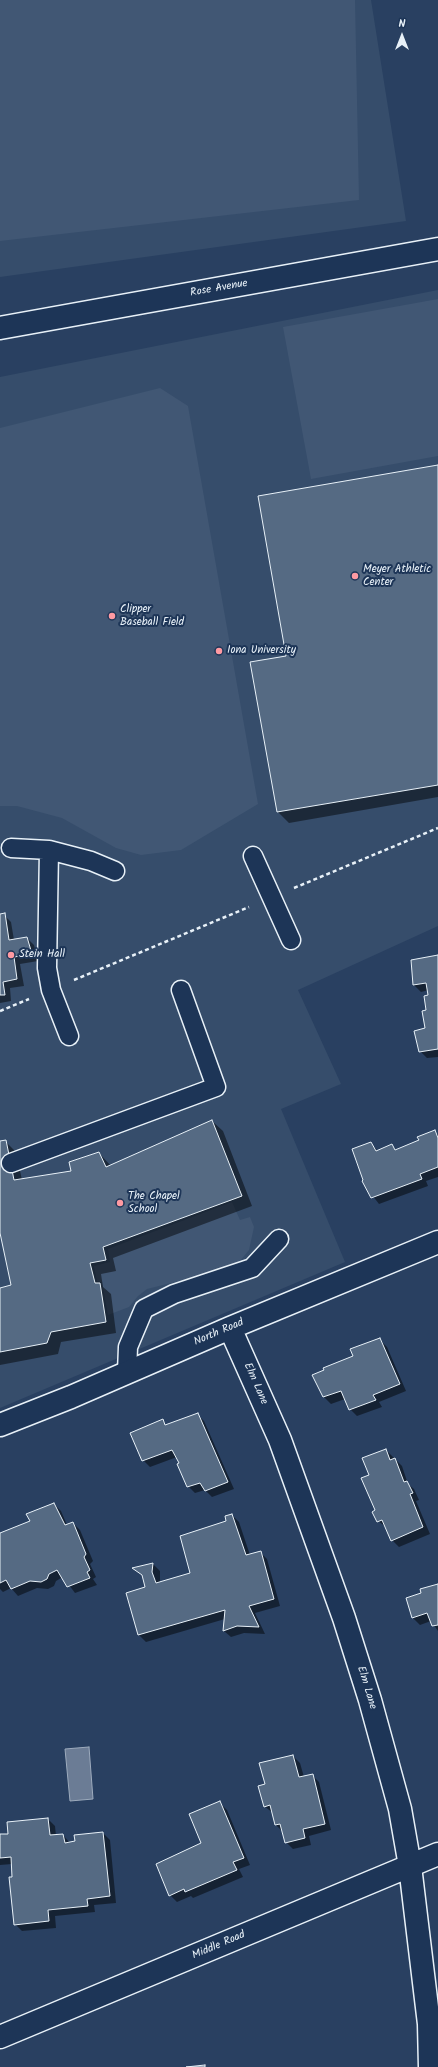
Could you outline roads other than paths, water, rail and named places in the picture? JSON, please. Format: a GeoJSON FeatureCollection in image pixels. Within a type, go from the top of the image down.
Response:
{"type":"FeatureCollection","features":[{"type":"Feature","properties":{"kind":"street","name":"Rose Avenue"},"geometry":{"type":"LineString","coordinates":[[0,328],[438,250]]}},
{"type":"Feature","properties":{"kind":"street","name":"North Road"},"geometry":{"type":"LineString","coordinates":[[0,1425],[438,1242]]}},
{"type":"Feature","properties":{"kind":"street","name":"Elm Lane"},"geometry":{"type":"LineString","coordinates":[[230,1328],[280,1440],[344,1618],[370,1700],[400,1809],[410,1866],[429,2024],[430,2067]]}},
{"type":"Feature","properties":{"kind":"street","name":"Middle Road"},"geometry":{"type":"LineString","coordinates":[[0,2037],[438,1854]]}},
{"type":"Feature","properties":{"kind":"lane"},"geometry":{"type":"LineString","coordinates":[[11,848],[49,850],[91,861],[115,870]]}},
{"type":"Feature","properties":{"kind":"lane"},"geometry":{"type":"LineString","coordinates":[[49,850],[47,968],[51,990],[69,1036]]}},
{"type":"Feature","properties":{"kind":"lane"},"geometry":{"type":"LineString","coordinates":[[253,856],[291,940]]}},
{"type":"Feature","properties":{"kind":"lane"},"geometry":{"type":"LineString","coordinates":[[11,1162],[216,1087],[181,990]]}},
{"type":"Feature","properties":{"kind":"lane"},"geometry":{"type":"LineString","coordinates":[[128,1372],[128,1347],[144,1309],[174,1294],[252,1268],[279,1239]]}},
{"type":"Feature","properties":{"kind":"place","name":"Meyer Athletic Center"},"geometry":{"type":"Point","coordinates":[355,576]}},
{"type":"Feature","properties":{"kind":"place","name":"Clipper Baseball Field"},"geometry":{"type":"Point","coordinates":[112,616]}},
{"type":"Feature","properties":{"kind":"place","name":"Iona University"},"geometry":{"type":"Point","coordinates":[219,651]}},
{"type":"Feature","properties":{"kind":"place","name":"Stein Hall"},"geometry":{"type":"Point","coordinates":[11,955]}},
{"type":"Feature","properties":{"kind":"place","name":"The Chapel School"},"geometry":{"type":"Point","coordinates":[120,1203]}}]}
